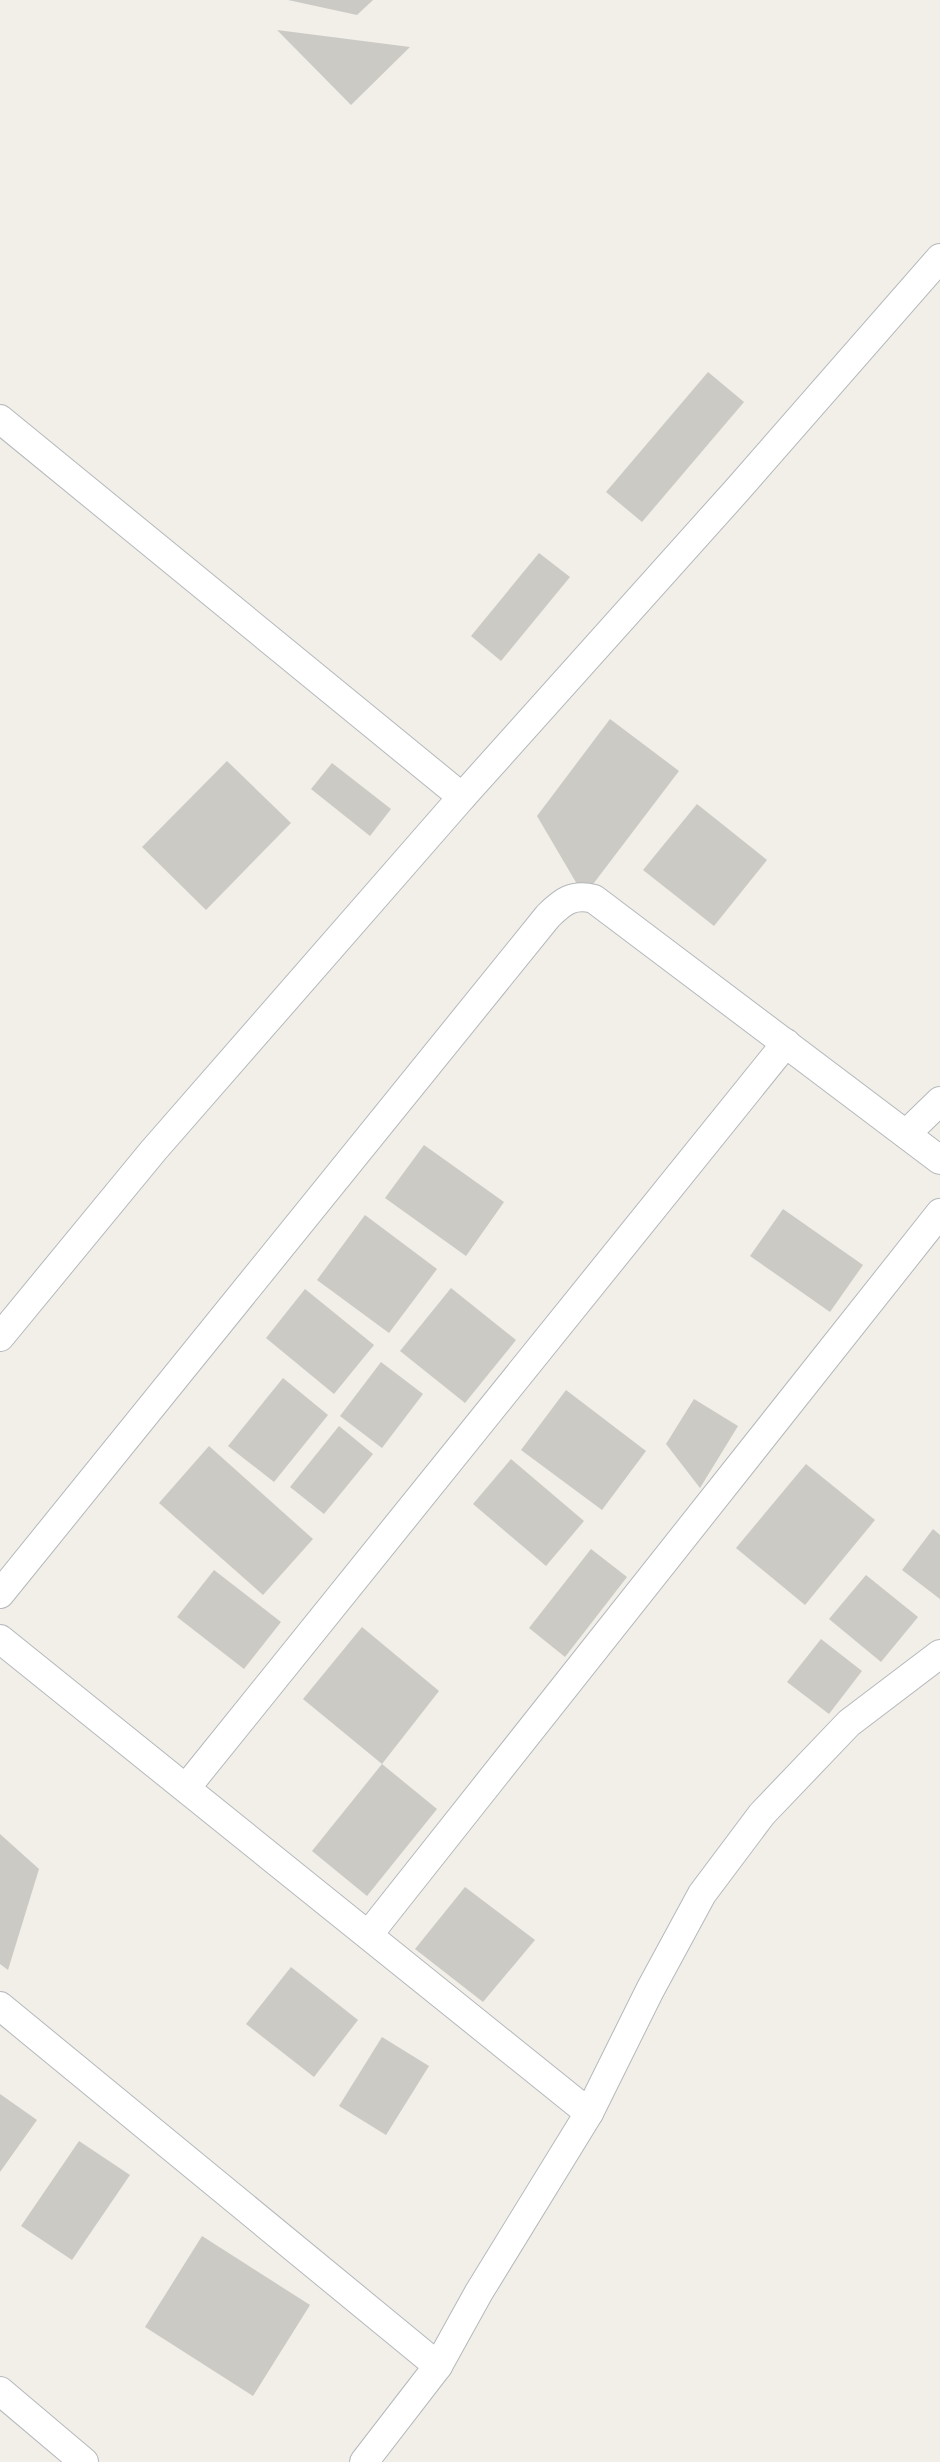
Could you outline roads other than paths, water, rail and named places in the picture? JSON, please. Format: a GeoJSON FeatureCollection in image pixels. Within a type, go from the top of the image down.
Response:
{"type":"FeatureCollection","features":[{"type":"Feature","properties":{"kind":"street"},"geometry":{"type":"LineString","coordinates":[[0,1337],[153,1151],[462,797],[738,489],[940,258]]}},
{"type":"Feature","properties":{"kind":"street"},"geometry":{"type":"LineString","coordinates":[[0,419],[462,797]]}},
{"type":"Feature","properties":{"kind":"street"},"geometry":{"type":"LineString","coordinates":[[0,1594],[452,1033],[548,916],[569,898],[584,896],[594,899],[940,1160]]}},
{"type":"Feature","properties":{"kind":"street"},"geometry":{"type":"LineString","coordinates":[[186,1788],[786,1043]]}},
{"type":"Feature","properties":{"kind":"street"},"geometry":{"type":"LineString","coordinates":[[906,1134],[940,1101]]}},
{"type":"Feature","properties":{"kind":"street"},"geometry":{"type":"LineString","coordinates":[[369,1934],[940,1213]]}},
{"type":"Feature","properties":{"kind":"street"},"geometry":{"type":"LineString","coordinates":[[0,1638],[589,2113]]}},
{"type":"Feature","properties":{"kind":"street"},"geometry":{"type":"LineString","coordinates":[[364,2462],[438,2366],[479,2292],[589,2113],[650,1990],[702,1894],[762,1814],[849,1723],[940,1654]]}},
{"type":"Feature","properties":{"kind":"street"},"geometry":{"type":"LineString","coordinates":[[0,2006],[438,2366]]}},
{"type":"Feature","properties":{"kind":"street"},"geometry":{"type":"LineString","coordinates":[[0,2391],[84,2462]]}}]}
